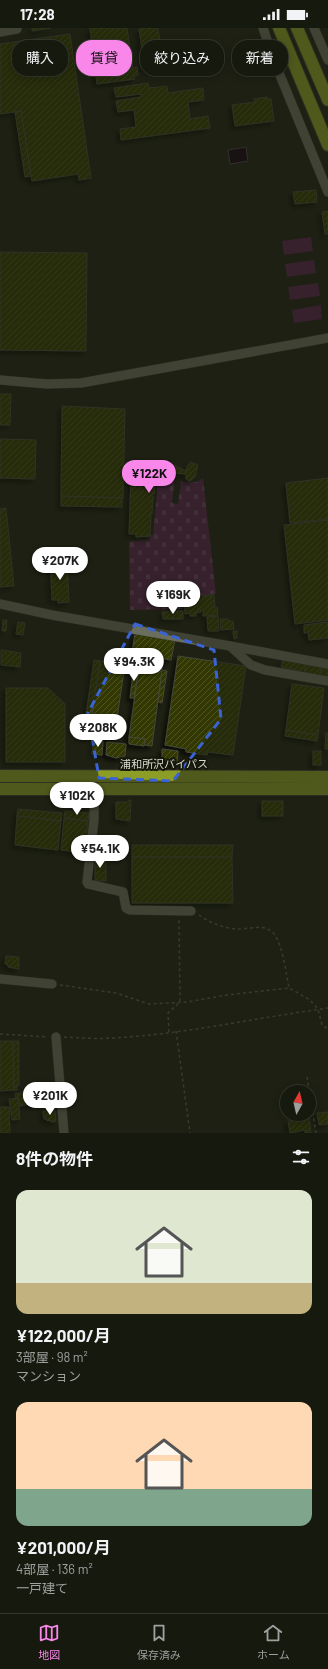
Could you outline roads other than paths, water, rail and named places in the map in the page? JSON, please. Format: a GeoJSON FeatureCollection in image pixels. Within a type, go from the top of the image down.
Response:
{"type":"FeatureCollection","features":[{"type":"Feature","properties":{"kind":"highway"},"geometry":{"type":"LineString","coordinates":[[279,28],[328,145]]}},
{"type":"Feature","properties":{"kind":"highway"},"geometry":{"type":"LineString","coordinates":[[297,28],[328,100]]}},
{"type":"Feature","properties":{"kind":"highway","name":"浦和所沢バイパス"},"geometry":{"type":"LineString","coordinates":[[0,776],[328,778]]}},
{"type":"Feature","properties":{"kind":"highway"},"geometry":{"type":"LineString","coordinates":[[0,789],[328,789]]}},
{"type":"Feature","properties":{"kind":"street"},"geometry":{"type":"LineString","coordinates":[[263,28],[275,63],[328,192]]}},
{"type":"Feature","properties":{"kind":"street"},"geometry":{"type":"LineString","coordinates":[[314,28],[328,60]]}},
{"type":"Feature","properties":{"kind":"street"},"geometry":{"type":"LineString","coordinates":[[0,32],[17,29]]}},
{"type":"Feature","properties":{"kind":"street"},"geometry":{"type":"LineString","coordinates":[[0,380],[47,384],[82,383],[328,338]]}},
{"type":"Feature","properties":{"kind":"street"},"geometry":{"type":"LineString","coordinates":[[0,604],[52,615],[328,664]]}},
{"type":"Feature","properties":{"kind":"street"},"geometry":{"type":"LineString","coordinates":[[230,646],[252,665],[265,670],[328,681]]}},
{"type":"Feature","properties":{"kind":"street"},"geometry":{"type":"LineString","coordinates":[[94,789],[94,820],[86,882],[88,884],[123,892],[126,908],[130,910],[191,911]]}},
{"type":"Feature","properties":{"kind":"street"},"geometry":{"type":"LineString","coordinates":[[0,979],[52,984]]}},
{"type":"Feature","properties":{"kind":"street"},"geometry":{"type":"LineString","coordinates":[[56,1037],[64,1133]]}}]}
